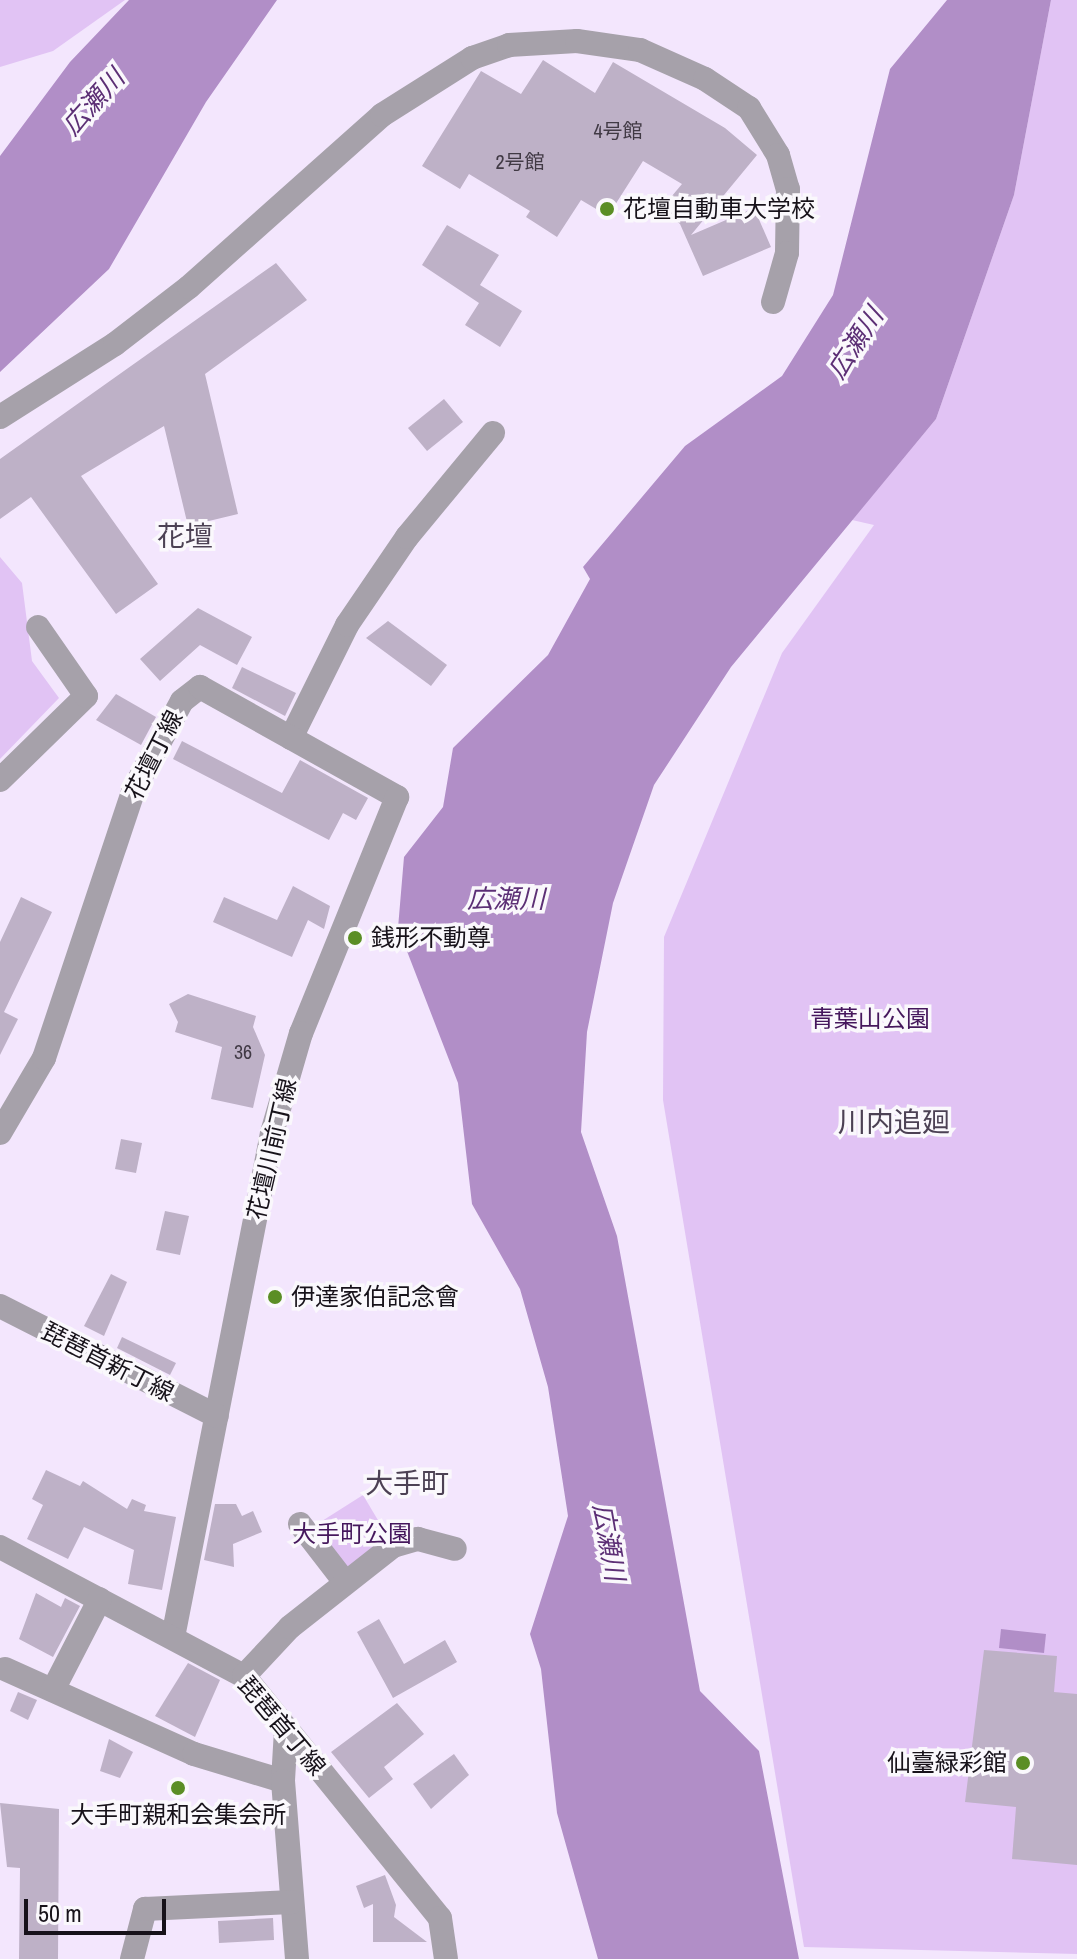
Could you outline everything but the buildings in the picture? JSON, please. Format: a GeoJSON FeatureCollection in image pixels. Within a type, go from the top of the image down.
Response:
{"type":"FeatureCollection","features":[{"type":"Feature","properties":{"kind":"street"},"geometry":{"type":"LineString","coordinates":[[0,417],[115,344],[189,287],[382,115],[472,58],[509,45],[577,41],[640,50],[705,79],[749,108],[778,155],[792,217],[773,302]]}},
{"type":"Feature","properties":{"kind":"street"},"geometry":{"type":"LineString","coordinates":[[291,738],[347,625],[407,537],[493,433]]}},
{"type":"Feature","properties":{"kind":"street"},"geometry":{"type":"LineString","coordinates":[[0,780],[86,696],[38,627]]}},
{"type":"Feature","properties":{"kind":"street","name":"花壇丁線"},"geometry":{"type":"LineString","coordinates":[[0,1133],[44,1058],[134,789],[182,701],[200,687],[291,738]]}},
{"type":"Feature","properties":{"kind":"street","name":"花壇川前丁線"},"geometry":{"type":"LineString","coordinates":[[173,1637],[272,1133],[293,1061],[397,797],[291,738]]}},
{"type":"Feature","properties":{"kind":"street","name":"琵琶首新丁線"},"geometry":{"type":"LineString","coordinates":[[0,1306],[217,1416]]}},
{"type":"Feature","properties":{"kind":"street"},"geometry":{"type":"LineString","coordinates":[[300,1524],[344,1581]]}},
{"type":"Feature","properties":{"kind":"street"},"geometry":{"type":"LineString","coordinates":[[244,1676],[344,1581],[393,1546],[418,1539],[455,1549]]}},
{"type":"Feature","properties":{"kind":"street","name":"琵琶首丁線"},"geometry":{"type":"LineString","coordinates":[[0,1547],[244,1676],[440,1918],[446,1959]]}},
{"type":"Feature","properties":{"kind":"street"},"geometry":{"type":"LineString","coordinates":[[53,1690],[100,1599]]}},
{"type":"Feature","properties":{"kind":"street"},"geometry":{"type":"LineString","coordinates":[[5,1669],[194,1754],[283,1781]]}},
{"type":"Feature","properties":{"kind":"street"},"geometry":{"type":"LineString","coordinates":[[286,1730],[283,1781],[297,1959]]}},
{"type":"Feature","properties":{"kind":"street"},"geometry":{"type":"LineString","coordinates":[[132,1959],[145,1909],[292,1902]]}},
{"type":"Feature","properties":{"kind":"green space"},"geometry":{"type":"Polygon","coordinates":[[[0,0],[125,0],[53,51],[0,67],[0,0]]]}},
{"type":"Feature","properties":{"kind":"green space","name":"青葉山公園"},"geometry":{"type":"Polygon","coordinates":[[[1051,0],[1077,0],[1077,1954],[804,1947],[663,1100],[664,937],[782,653],[874,525],[852,520],[936,419],[1014,195],[1051,0]]]}},
{"type":"Feature","properties":{"kind":"green space"},"geometry":{"type":"Polygon","coordinates":[[[0,557],[22,583],[32,661],[59,698],[0,759],[0,557]]]}},
{"type":"Feature","properties":{"kind":"green space","name":"大手町公園"},"geometry":{"type":"Polygon","coordinates":[[[363,1495],[391,1542],[346,1571],[311,1528],[363,1495]]]}},
{"type":"Feature","properties":{"kind":"water","name":"広瀬川"},"geometry":{"type":"Polygon","coordinates":[[[129,0],[277,0],[206,102],[109,269],[0,372],[0,156],[70,62],[129,0]]]}},
{"type":"Feature","properties":{"kind":"water","name":"広瀬川"},"geometry":{"type":"Polygon","coordinates":[[[947,0],[1051,0],[1014,195],[936,419],[731,667],[654,785],[613,903],[587,1032],[581,1132],[617,1236],[700,1691],[759,1751],[799,1959],[598,1959],[557,1813],[541,1669],[530,1634],[568,1516],[548,1387],[520,1289],[472,1204],[458,1083],[398,928],[404,857],[443,807],[453,748],[548,655],[590,579],[583,567],[685,446],[782,376],[833,295],[890,69],[947,0]]]}},
{"type":"Feature","properties":{"kind":"water"},"geometry":{"type":"Polygon","coordinates":[[[1001,1629],[1046,1634],[1044,1653],[999,1648],[1001,1629]]]}},
{"type":"Feature","properties":{"kind":"place","name":"花壇自動車大学校"},"geometry":{"type":"Point","coordinates":[607,209]}},
{"type":"Feature","properties":{"kind":"place","name":"銭形不動尊"},"geometry":{"type":"Point","coordinates":[355,938]}},
{"type":"Feature","properties":{"kind":"place","name":"伊達家伯記念會"},"geometry":{"type":"Point","coordinates":[275,1297]}},
{"type":"Feature","properties":{"kind":"place","name":"仙臺緑彩館"},"geometry":{"type":"Point","coordinates":[1023,1763]}},
{"type":"Feature","properties":{"kind":"place","name":"大手町親和会集会所"},"geometry":{"type":"Point","coordinates":[178,1788]}},
{"type":"Feature","properties":{"kind":"district","name":"花壇"},"geometry":{"type":"Point","coordinates":[185,536]}},
{"type":"Feature","properties":{"kind":"district","name":"川内追廻"},"geometry":{"type":"Point","coordinates":[894,1122]}},
{"type":"Feature","properties":{"kind":"district","name":"大手町"},"geometry":{"type":"Point","coordinates":[407,1483]}}]}
